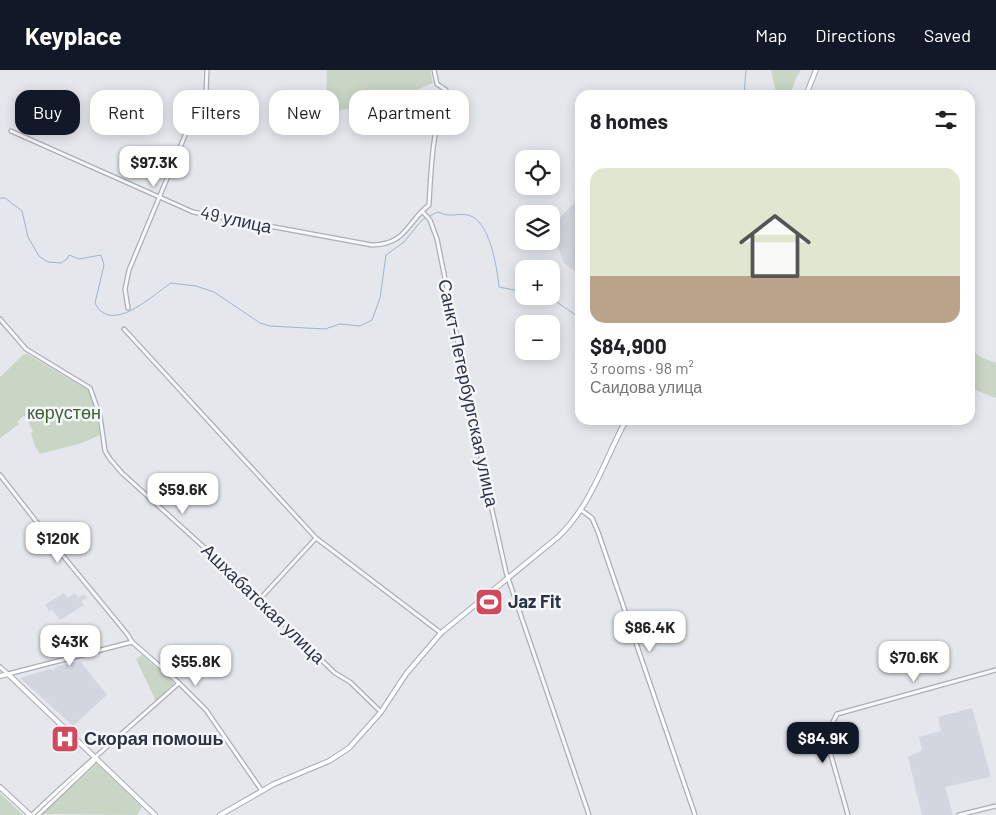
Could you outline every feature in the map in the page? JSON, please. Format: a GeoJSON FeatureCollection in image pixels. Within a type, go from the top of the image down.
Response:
{"type":"FeatureCollection","features":[{"type":"Feature","properties":{"kind":"main road"},"geometry":{"type":"LineString","coordinates":[[808,90],[816,70]]}},
{"type":"Feature","properties":{"kind":"main road"},"geometry":{"type":"LineString","coordinates":[[220,815],[262,791],[338,756],[354,742],[381,712],[406,674],[441,633],[562,534],[581,510],[624,425]]}},
{"type":"Feature","properties":{"kind":"main road"},"geometry":{"type":"LineString","coordinates":[[581,510],[592,518],[598,532],[695,815]]}},
{"type":"Feature","properties":{"kind":"main road"},"geometry":{"type":"LineString","coordinates":[[0,676],[132,642],[179,683],[206,710],[262,791]]}},
{"type":"Feature","properties":{"kind":"main road"},"geometry":{"type":"LineString","coordinates":[[0,667],[155,815]]}},
{"type":"Feature","properties":{"kind":"main road"},"geometry":{"type":"LineString","coordinates":[[0,787],[31,815],[179,683]]}},
{"type":"Feature","properties":{"kind":"main road"},"geometry":{"type":"LineString","coordinates":[[38,815],[94,762],[95,757]]}},
{"type":"Feature","properties":{"kind":"street"},"geometry":{"type":"LineString","coordinates":[[128,308],[126,288],[129,270],[186,133],[202,104],[206,93],[208,70]]}},
{"type":"Feature","properties":{"kind":"street","name":"49 улица"},"geometry":{"type":"LineString","coordinates":[[11,131],[193,212],[372,245],[392,243],[405,232],[429,205],[430,169],[438,113],[446,90],[437,84],[434,70]]}},
{"type":"Feature","properties":{"kind":"street","name":"Санкт-Петербургская улица"},"geometry":{"type":"LineString","coordinates":[[422,211],[430,220],[437,239],[492,508],[509,578],[589,815]]}},
{"type":"Feature","properties":{"kind":"street","name":"Ашхабатская улица"},"geometry":{"type":"LineString","coordinates":[[0,319],[26,349],[90,388],[100,416],[105,451],[129,479],[238,578],[258,600],[335,673],[350,682],[381,712]]}},
{"type":"Feature","properties":{"kind":"street"},"geometry":{"type":"LineString","coordinates":[[124,329],[316,538],[441,633]]}},
{"type":"Feature","properties":{"kind":"street"},"geometry":{"type":"LineString","coordinates":[[0,475],[132,642]]}},
{"type":"Feature","properties":{"kind":"street"},"geometry":{"type":"LineString","coordinates":[[258,600],[316,538]]}},
{"type":"Feature","properties":{"kind":"street"},"geometry":{"type":"LineString","coordinates":[[848,815],[828,745],[832,724],[837,714],[996,670]]}},
{"type":"Feature","properties":{"kind":"street"},"geometry":{"type":"LineString","coordinates":[[960,815],[996,806]]}},
{"type":"Feature","properties":{"kind":"shaded area"},"geometry":{"type":"Polygon","coordinates":[[[575,202],[575,271],[564,263],[559,250],[560,218],[575,202]]]}},
{"type":"Feature","properties":{"kind":"shaded area"},"geometry":{"type":"Polygon","coordinates":[[[64,593],[68,598],[75,593],[78,598],[84,594],[87,598],[81,601],[84,605],[60,620],[52,609],[49,611],[45,605],[64,593]]]}},
{"type":"Feature","properties":{"kind":"shaded area"},"geometry":{"type":"Polygon","coordinates":[[[80,661],[107,695],[73,726],[20,678],[50,669],[53,671],[56,667],[80,661]]]}},
{"type":"Feature","properties":{"kind":"shaded area"},"geometry":{"type":"Polygon","coordinates":[[[972,708],[991,777],[945,787],[953,815],[922,815],[908,757],[922,750],[919,737],[941,731],[938,717],[972,708]]]}},
{"type":"Feature","properties":{"kind":"green space"},"geometry":{"type":"Polygon","coordinates":[[[327,70],[430,70],[433,83],[416,90],[349,90],[349,108],[339,111],[339,90],[326,90],[327,70]]]}},
{"type":"Feature","properties":{"kind":"green space"},"geometry":{"type":"Polygon","coordinates":[[[771,70],[801,70],[792,90],[776,90],[771,70]]]}},
{"type":"Feature","properties":{"kind":"green space"},"geometry":{"type":"Polygon","coordinates":[[[975,352],[978,356],[996,363],[996,398],[975,390],[975,352]]]}},
{"type":"Feature","properties":{"kind":"green space","name":"көрүстөн"},"geometry":{"type":"Polygon","coordinates":[[[27,354],[88,390],[94,402],[100,435],[82,443],[40,454],[35,446],[31,433],[33,432],[26,417],[23,416],[17,422],[19,424],[0,438],[0,377],[23,355],[27,354]]]}},
{"type":"Feature","properties":{"kind":"green space"},"geometry":{"type":"Polygon","coordinates":[[[142,655],[174,683],[156,701],[136,659],[142,655]]]}},
{"type":"Feature","properties":{"kind":"green space"},"geometry":{"type":"Polygon","coordinates":[[[97,764],[142,807],[137,815],[42,814],[97,764]]]}},
{"type":"Feature","properties":{"kind":"green space"},"geometry":{"type":"Polygon","coordinates":[[[0,793],[23,815],[0,815],[0,793]]]}},
{"type":"Feature","properties":{"kind":"waterway"},"geometry":{"type":"LineString","coordinates":[[744,90],[746,70]]}},
{"type":"Feature","properties":{"kind":"waterway"},"geometry":{"type":"LineString","coordinates":[[0,198],[5,198],[22,211],[28,237],[39,256],[48,262],[61,263],[69,255],[79,259],[101,255],[104,265],[95,303],[102,312],[111,315],[133,310],[171,283],[196,286],[214,292],[260,323],[270,326],[325,329],[340,324],[360,326],[372,320],[380,298],[386,255],[404,242],[425,218]]}},
{"type":"Feature","properties":{"kind":"waterway"},"geometry":{"type":"LineString","coordinates":[[429,216],[438,212],[446,215],[468,215],[476,219],[482,226],[491,246],[499,287],[515,290]]}},
{"type":"Feature","properties":{"kind":"waterway"},"geometry":{"type":"LineString","coordinates":[[560,304],[575,315]]}},
{"type":"Feature","properties":{"kind":"place","name":"Jaz Fit"},"geometry":{"type":"Point","coordinates":[489,602]}},
{"type":"Feature","properties":{"kind":"place","name":"Скорая помошь"},"geometry":{"type":"Point","coordinates":[65,739]}}]}
